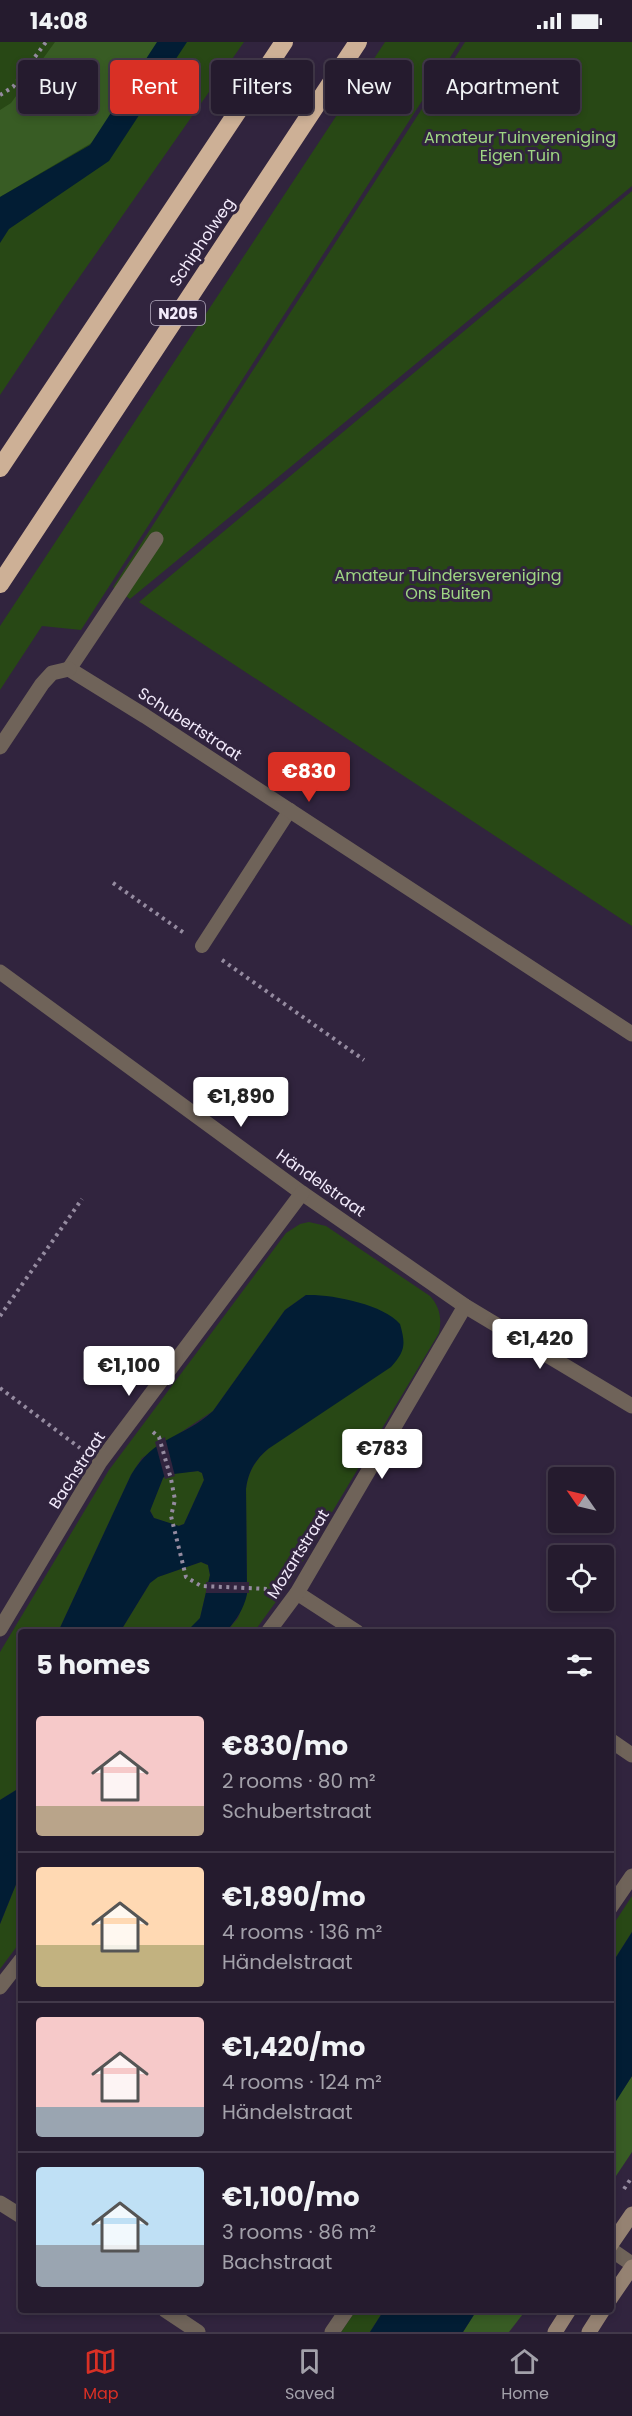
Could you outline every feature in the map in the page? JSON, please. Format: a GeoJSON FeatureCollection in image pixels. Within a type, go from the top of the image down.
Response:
{"type":"FeatureCollection","features":[{"type":"Feature","properties":{"kind":"highway"},"geometry":{"type":"LineString","coordinates":[[0,468],[284,42]]}},
{"type":"Feature","properties":{"kind":"highway","name":"Schipholweg"},"geometry":{"type":"LineString","coordinates":[[0,584],[357,42]]}},
{"type":"Feature","properties":{"kind":"main road"},"geometry":{"type":"LineString","coordinates":[[614,2242],[632,2214]]}},
{"type":"Feature","properties":{"kind":"main road"},"geometry":{"type":"LineString","coordinates":[[614,2293],[632,2266]]}},
{"type":"Feature","properties":{"kind":"main road"},"geometry":{"type":"LineString","coordinates":[[555,2332],[567,2313]]}},
{"type":"Feature","properties":{"kind":"main road"},"geometry":{"type":"LineString","coordinates":[[589,2332],[601,2313]]}},
{"type":"Feature","properties":{"kind":"street"},"geometry":{"type":"LineString","coordinates":[[0,747],[42,684],[52,673],[69,669],[156,539]]}},
{"type":"Feature","properties":{"kind":"street","name":"Schubertstraat"},"geometry":{"type":"LineString","coordinates":[[69,669],[290,810],[632,1034]]}},
{"type":"Feature","properties":{"kind":"street","name":"Händelstraat"},"geometry":{"type":"LineString","coordinates":[[0,972],[302,1193],[465,1306],[632,1406]]}},
{"type":"Feature","properties":{"kind":"street","name":"Bachstraat"},"geometry":{"type":"LineString","coordinates":[[0,1629],[100,1462],[302,1193]]}},
{"type":"Feature","properties":{"kind":"street","name":"Mozartstraat"},"geometry":{"type":"LineString","coordinates":[[270,1629],[297,1593],[465,1306]]}},
{"type":"Feature","properties":{"kind":"street"},"geometry":{"type":"LineString","coordinates":[[297,1593],[352,1629]]}},
{"type":"Feature","properties":{"kind":"street"},"geometry":{"type":"LineString","coordinates":[[614,1743],[632,1755]]}},
{"type":"Feature","properties":{"kind":"street"},"geometry":{"type":"LineString","coordinates":[[614,1902],[632,1876]]}},
{"type":"Feature","properties":{"kind":"street"},"geometry":{"type":"LineString","coordinates":[[0,1987],[18,1964]]}},
{"type":"Feature","properties":{"kind":"street"},"geometry":{"type":"LineString","coordinates":[[0,2203],[18,2214]]}},
{"type":"Feature","properties":{"kind":"street"},"geometry":{"type":"LineString","coordinates":[[614,2251],[632,2266]]}},
{"type":"Feature","properties":{"kind":"street"},"geometry":{"type":"LineString","coordinates":[[170,2313],[198,2332]]}},
{"type":"Feature","properties":{"kind":"street"},"geometry":{"type":"LineString","coordinates":[[332,2332],[344,2313]]}},
{"type":"Feature","properties":{"kind":"lane"},"geometry":{"type":"LineString","coordinates":[[202,946],[290,810]]}},
{"type":"Feature","properties":{"kind":"path"},"geometry":{"type":"LineString","coordinates":[[0,95],[13,87],[46,42]]}},
{"type":"Feature","properties":{"kind":"path"},"geometry":{"type":"LineString","coordinates":[[113,883],[364,1060]]}},
{"type":"Feature","properties":{"kind":"path"},"geometry":{"type":"LineString","coordinates":[[0,1316],[82,1199]]}},
{"type":"Feature","properties":{"kind":"path"},"geometry":{"type":"LineString","coordinates":[[0,1388],[100,1462]]}},
{"type":"Feature","properties":{"kind":"path"},"geometry":{"type":"LineString","coordinates":[[159,1437],[171,1479],[174,1500],[171,1516],[186,1577],[201,1586],[251,1587]]}},
{"type":"Feature","properties":{"kind":"green space"},"geometry":{"type":"Polygon","coordinates":[[[0,42],[244,42],[231,60],[211,60],[211,89],[199,106],[199,60],[110,60],[110,114],[194,114],[0,395],[0,42]]]}},
{"type":"Feature","properties":{"kind":"green space"},"geometry":{"type":"Polygon","coordinates":[[[55,42],[158,42],[146,60],[110,60],[111,114],[93,142],[0,197],[0,110],[11,103],[18,93],[18,114],[98,114],[98,60],[42,60],[55,42]]]}},
{"type":"Feature","properties":{"kind":"green space"},"geometry":{"type":"Polygon","coordinates":[[[385,42],[460,42],[448,60],[424,60],[424,98],[81,630],[42,626],[0,690],[0,626],[338,114],[412,114],[412,60],[373,60],[385,42]]]}},
{"type":"Feature","properties":{"kind":"green space","name":"Amateur Tuinvereniging Eigen Tuin"},"geometry":{"type":"Polygon","coordinates":[[[465,42],[632,42],[632,186],[130,599],[113,587],[424,105],[424,114],[580,114],[580,60],[453,60],[465,42]]]}},
{"type":"Feature","properties":{"kind":"green space","name":"Amateur Tuindersvereniging Ons Buiten"},"geometry":{"type":"Polygon","coordinates":[[[632,191],[632,926],[139,602],[632,191]]]}},
{"type":"Feature","properties":{"kind":"green space"},"geometry":{"type":"Polygon","coordinates":[[[309,1222],[326,1226],[430,1296],[439,1313],[439,1333],[291,1581],[256,1629],[229,1629],[238,1618],[247,1594],[246,1489],[253,1467],[268,1449],[306,1295],[285,1310],[213,1411],[142,1458],[131,1475],[59,1629],[18,1629],[18,1789],[0,1800],[0,1652],[109,1470],[286,1233],[300,1224],[309,1222]]]}},
{"type":"Feature","properties":{"kind":"green space"},"geometry":{"type":"Polygon","coordinates":[[[198,1471],[202,1473],[204,1480],[184,1524],[178,1526],[154,1518],[150,1510],[166,1474],[198,1471]]]}},
{"type":"Feature","properties":{"kind":"green space"},"geometry":{"type":"Polygon","coordinates":[[[201,1562],[208,1565],[210,1575],[200,1618],[190,1629],[122,1629],[150,1583],[157,1577],[201,1562]]]}},
{"type":"Feature","properties":{"kind":"green space"},"geometry":{"type":"Polygon","coordinates":[[[18,1879],[18,1945],[0,1969],[0,1924],[18,1879]]]}},
{"type":"Feature","properties":{"kind":"green space"},"geometry":{"type":"Polygon","coordinates":[[[632,1896],[632,1932],[614,1960],[614,1923],[632,1896]]]}},
{"type":"Feature","properties":{"kind":"green space"},"geometry":{"type":"Polygon","coordinates":[[[632,2076],[632,2152],[616,2176],[614,2174],[614,2103],[632,2076]]]}},
{"type":"Feature","properties":{"kind":"green space"},"geometry":{"type":"Polygon","coordinates":[[[354,2313],[382,2313],[370,2332],[341,2332],[354,2313]]]}},
{"type":"Feature","properties":{"kind":"green space"},"geometry":{"type":"Polygon","coordinates":[[[475,2313],[524,2313],[509,2332],[463,2332],[475,2313]]]}},
{"type":"Feature","properties":{"kind":"water"},"geometry":{"type":"Polygon","coordinates":[[[157,42],[187,42],[175,60],[145,60],[157,42]]]}},
{"type":"Feature","properties":{"kind":"water"},"geometry":{"type":"Polygon","coordinates":[[[110,114],[140,114],[109,161],[9,229],[0,243],[0,197],[90,145],[110,114]]]}},
{"type":"Feature","properties":{"kind":"water"},"geometry":{"type":"Polygon","coordinates":[[[306,1295],[342,1298],[369,1306],[382,1311],[400,1324],[403,1337],[402,1352],[391,1367],[268,1449],[253,1467],[246,1489],[247,1594],[244,1605],[228,1629],[189,1629],[200,1618],[210,1575],[208,1565],[201,1562],[158,1577],[150,1583],[122,1629],[59,1629],[131,1475],[140,1462],[159,1445],[213,1411],[285,1310],[306,1295]],[[198,1471],[166,1475],[150,1511],[154,1518],[179,1526],[184,1524],[204,1480],[202,1473],[198,1471]]]}},
{"type":"Feature","properties":{"kind":"water"},"geometry":{"type":"Polygon","coordinates":[[[18,1789],[18,1879],[0,1924],[0,1800],[18,1789]]]}},
{"type":"Feature","properties":{"kind":"water"},"geometry":{"type":"Polygon","coordinates":[[[632,1932],[632,2076],[614,2104],[614,1960],[632,1932]]]}},
{"type":"Feature","properties":{"kind":"water"},"geometry":{"type":"Polygon","coordinates":[[[382,2313],[475,2313],[463,2332],[370,2332],[382,2313]]]}},
{"type":"Feature","properties":{"kind":"pier"},"geometry":{"type":"Polygon","coordinates":[[[165,1437],[175,1476],[165,1479],[155,1442],[165,1437]]]}},
{"type":"Feature","properties":{"kind":"pier"},"geometry":{"type":"Polygon","coordinates":[[[206,1582],[249,1582],[249,1593],[206,1593],[206,1582]]]}}]}
